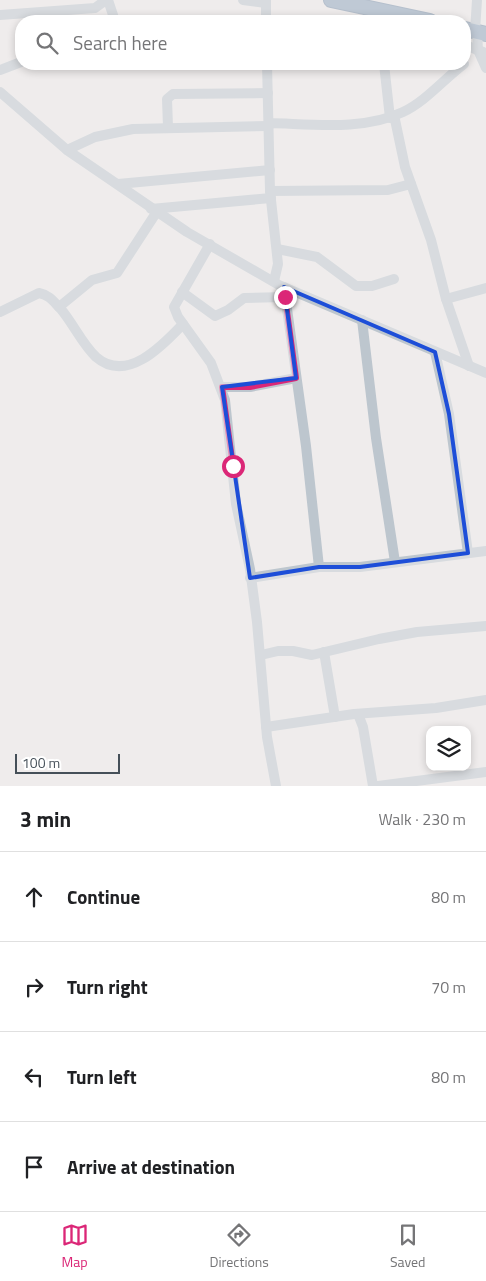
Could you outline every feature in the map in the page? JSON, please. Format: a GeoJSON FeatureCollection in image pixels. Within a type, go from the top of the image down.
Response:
{"type":"FeatureCollection","features":[{"type":"Feature","properties":{"kind":"highway"},"geometry":{"type":"LineString","coordinates":[[331,0],[402,15]]}},
{"type":"Feature","properties":{"kind":"street"},"geometry":{"type":"LineString","coordinates":[[0,15],[94,8],[107,0],[113,15]]}},
{"type":"Feature","properties":{"kind":"street"},"geometry":{"type":"LineString","coordinates":[[243,0],[266,1],[266,15]]}},
{"type":"Feature","properties":{"kind":"street"},"geometry":{"type":"LineString","coordinates":[[477,0],[479,31],[486,68]]}},
{"type":"Feature","properties":{"kind":"street"},"geometry":{"type":"LineString","coordinates":[[471,59],[482,52]]}},
{"type":"Feature","properties":{"kind":"street"},"geometry":{"type":"LineString","coordinates":[[0,70],[15,64]]}},
{"type":"Feature","properties":{"kind":"street"},"geometry":{"type":"LineString","coordinates":[[267,70],[271,195],[276,249],[306,446],[319,567]]}},
{"type":"Feature","properties":{"kind":"street"},"geometry":{"type":"LineString","coordinates":[[385,70],[399,147],[431,240],[446,298],[469,366]]}},
{"type":"Feature","properties":{"kind":"street"},"geometry":{"type":"LineString","coordinates":[[67,150],[95,137],[133,129],[362,123],[392,117],[404,112],[455,70]]}},
{"type":"Feature","properties":{"kind":"street"},"geometry":{"type":"LineString","coordinates":[[0,92],[67,150],[154,211],[281,288],[486,373]]}},
{"type":"Feature","properties":{"kind":"street"},"geometry":{"type":"LineString","coordinates":[[168,127],[167,99],[173,94],[268,93]]}},
{"type":"Feature","properties":{"kind":"street"},"geometry":{"type":"LineString","coordinates":[[118,184],[270,170]]}},
{"type":"Feature","properties":{"kind":"street"},"geometry":{"type":"LineString","coordinates":[[154,211],[271,195],[388,190],[411,184]]}},
{"type":"Feature","properties":{"kind":"street"},"geometry":{"type":"LineString","coordinates":[[59,307],[92,280],[117,274],[154,211]]}},
{"type":"Feature","properties":{"kind":"street"},"geometry":{"type":"LineString","coordinates":[[210,244],[174,307],[183,324],[211,363],[222,387],[236,504],[250,578],[261,655],[266,727],[276,786]]}},
{"type":"Feature","properties":{"kind":"street"},"geometry":{"type":"LineString","coordinates":[[276,249],[316,257],[356,286],[372,286],[394,279]]}},
{"type":"Feature","properties":{"kind":"street"},"geometry":{"type":"LineString","coordinates":[[182,292],[215,316],[220,316],[244,298],[281,288]]}},
{"type":"Feature","properties":{"kind":"street"},"geometry":{"type":"LineString","coordinates":[[446,298],[486,288]]}},
{"type":"Feature","properties":{"kind":"street"},"geometry":{"type":"LineString","coordinates":[[0,312],[39,293],[49,296],[97,358],[117,365],[130,365],[143,359],[167,341],[183,324]]}},
{"type":"Feature","properties":{"kind":"street"},"geometry":{"type":"LineString","coordinates":[[362,320],[376,438],[395,562]]}},
{"type":"Feature","properties":{"kind":"street"},"geometry":{"type":"LineString","coordinates":[[435,352],[450,414],[468,553]]}},
{"type":"Feature","properties":{"kind":"street"},"geometry":{"type":"LineString","coordinates":[[222,387],[250,387],[296,378]]}},
{"type":"Feature","properties":{"kind":"street"},"geometry":{"type":"LineString","coordinates":[[250,578],[319,567],[360,567],[486,551]]}},
{"type":"Feature","properties":{"kind":"street"},"geometry":{"type":"LineString","coordinates":[[261,655],[278,651],[293,651],[312,655],[351,644],[410,633],[486,626]]}},
{"type":"Feature","properties":{"kind":"street"},"geometry":{"type":"LineString","coordinates":[[324,652],[335,717]]}},
{"type":"Feature","properties":{"kind":"street"},"geometry":{"type":"LineString","coordinates":[[266,727],[358,714],[436,708],[486,700]]}},
{"type":"Feature","properties":{"kind":"street"},"geometry":{"type":"LineString","coordinates":[[358,714],[380,786],[451,781],[486,772]]}},
{"type":"Feature","properties":{"kind":"highlighted area"},"geometry":{"type":"Polygon","coordinates":[[[284,287],[435,352],[449,414],[468,553],[360,567],[319,567],[250,578],[222,387],[296,378],[284,287]]]}},
{"type":"Feature","properties":{"kind":"route"},"geometry":{"type":"LineString","coordinates":[[233,466],[222,387],[250,387],[296,378],[285,297]]}}]}
